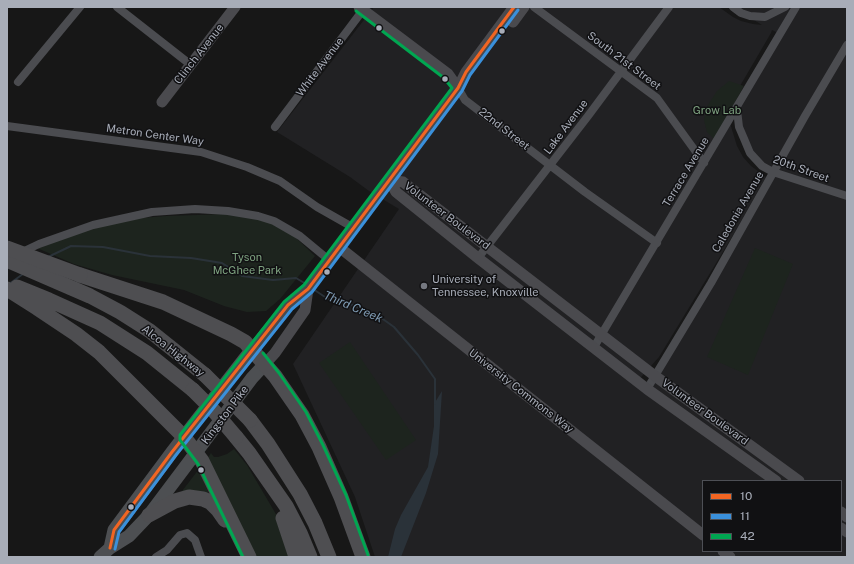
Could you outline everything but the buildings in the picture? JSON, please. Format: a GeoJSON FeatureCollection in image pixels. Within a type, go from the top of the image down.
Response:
{"type":"FeatureCollection","features":[{"type":"Feature","properties":{"kind":"highway"},"geometry":{"type":"LineString","coordinates":[[7,248],[163,302],[245,342],[265,364],[302,415],[319,447],[363,557]]}},
{"type":"Feature","properties":{"kind":"highway","name":"Alcoa Highway"},"geometry":{"type":"LineString","coordinates":[[7,260],[120,312],[150,331],[205,375],[250,420],[268,444],[300,494],[315,523],[329,557]]}},
{"type":"Feature","properties":{"kind":"highway","name":"Alcoa Highway"},"geometry":{"type":"LineString","coordinates":[[7,283],[43,304],[100,324],[126,340],[193,390],[214,411],[265,475],[286,506],[300,532],[310,557]]}},
{"type":"Feature","properties":{"kind":"highway"},"geometry":{"type":"LineString","coordinates":[[7,289],[43,304],[76,334],[99,352],[184,437],[202,461],[248,555]]}},
{"type":"Feature","properties":{"kind":"highway"},"geometry":{"type":"LineString","coordinates":[[265,475],[280,508],[296,557]]}},
{"type":"Feature","properties":{"kind":"highway"},"geometry":{"type":"LineString","coordinates":[[300,494],[338,557]]}},
{"type":"Feature","properties":{"kind":"highway"},"geometry":{"type":"LineString","coordinates":[[149,515],[183,498],[189,497],[203,499],[210,502],[218,510],[248,555]]}},
{"type":"Feature","properties":{"kind":"main road","name":"Kingston Pike"},"geometry":{"type":"LineString","coordinates":[[110,548],[114,530],[252,349]]}},
{"type":"Feature","properties":{"kind":"main road","name":"Kingston Pike"},"geometry":{"type":"LineString","coordinates":[[100,557],[110,548],[130,536],[149,515],[252,378],[265,364]]}},
{"type":"Feature","properties":{"kind":"street"},"geometry":{"type":"LineString","coordinates":[[18,82],[80,7]]}},
{"type":"Feature","properties":{"kind":"street"},"geometry":{"type":"LineString","coordinates":[[117,7],[191,65]]}},
{"type":"Feature","properties":{"kind":"street","name":"Clinch Avenue"},"geometry":{"type":"LineString","coordinates":[[162,102],[235,7]]}},
{"type":"Feature","properties":{"kind":"street"},"geometry":{"type":"LineString","coordinates":[[458,88],[466,72],[514,7]]}},
{"type":"Feature","properties":{"kind":"street"},"geometry":{"type":"LineString","coordinates":[[458,88],[472,76],[524,7]]}},
{"type":"Feature","properties":{"kind":"street","name":"South 21st Street"},"geometry":{"type":"LineString","coordinates":[[534,7],[621,73],[657,98],[704,163]]}},
{"type":"Feature","properties":{"kind":"street","name":"Lake Avenue"},"geometry":{"type":"LineString","coordinates":[[478,258],[551,166],[669,7]]}},
{"type":"Feature","properties":{"kind":"street"},"geometry":{"type":"LineString","coordinates":[[733,7],[740,13],[750,16],[765,17],[785,7]]}},
{"type":"Feature","properties":{"kind":"street","name":"Terrace Avenue"},"geometry":{"type":"LineString","coordinates":[[594,347],[737,110],[796,7]]}},
{"type":"Feature","properties":{"kind":"street","name":"22nd Street"},"geometry":{"type":"LineString","coordinates":[[363,8],[448,74],[466,100],[585,192],[657,243]]}},
{"type":"Feature","properties":{"kind":"street","name":"White Avenue"},"geometry":{"type":"LineString","coordinates":[[275,127],[363,8]]}},
{"type":"Feature","properties":{"kind":"street","name":"Caledonia Avenue"},"geometry":{"type":"LineString","coordinates":[[647,389],[711,283],[805,116],[847,45]]}},
{"type":"Feature","properties":{"kind":"street","name":"Kingston Pike"},"geometry":{"type":"LineString","coordinates":[[252,349],[288,305],[308,289],[458,88]]}},
{"type":"Feature","properties":{"kind":"street","name":"20th Street"},"geometry":{"type":"LineString","coordinates":[[737,110],[739,127],[750,153],[762,166],[774,172],[847,196]]}},
{"type":"Feature","properties":{"kind":"street","name":"Metron Center Way"},"geometry":{"type":"LineString","coordinates":[[7,126],[201,152],[247,167],[280,181],[317,207],[354,228]]}},
{"type":"Feature","properties":{"kind":"street","name":"Volunteer Boulevard"},"geometry":{"type":"LineString","coordinates":[[389,180],[403,182],[655,376],[798,480]]}},
{"type":"Feature","properties":{"kind":"street","name":"Volunteer Boulevard"},"geometry":{"type":"LineString","coordinates":[[389,180],[396,192],[478,258],[647,389],[775,480]]}},
{"type":"Feature","properties":{"kind":"street"},"geometry":{"type":"LineString","coordinates":[[7,260],[39,244],[93,225],[152,212],[195,209],[228,211],[258,216],[274,221],[300,236],[329,260]]}},
{"type":"Feature","properties":{"kind":"street","name":"University Commons Way"},"geometry":{"type":"LineString","coordinates":[[339,247],[702,534]]}},
{"type":"Feature","properties":{"kind":"street","name":"Kingston Pike"},"geometry":{"type":"LineString","coordinates":[[265,364],[275,353],[305,310],[308,289]]}},
{"type":"Feature","properties":{"kind":"street"},"geometry":{"type":"LineString","coordinates":[[156,557],[167,550],[180,535],[187,533],[195,540],[201,557]]}},
{"type":"Feature","properties":{"kind":"shaded area"},"geometry":{"type":"Polygon","coordinates":[[[374,7],[719,7],[741,21],[762,25],[733,7],[847,7],[847,557],[375,557],[355,497],[293,364],[399,209],[369,191],[350,177],[277,132],[374,7]],[[772,30],[726,110],[737,146],[743,157],[751,166],[766,177],[735,232],[659,357],[635,384],[647,394],[773,173],[750,153],[737,110],[780,34],[772,30]]]}},
{"type":"Feature","properties":{"kind":"shaded area"},"geometry":{"type":"Polygon","coordinates":[[[442,391],[438,454],[426,493],[401,557],[388,557],[395,529],[401,515],[428,467],[434,426],[434,404],[442,391]]]}},
{"type":"Feature","properties":{"kind":"green space","name":"Grow Lab"},"geometry":{"type":"Polygon","coordinates":[[[729,81],[744,86],[714,139],[707,132],[704,120],[706,108],[717,91],[729,81]]]}},
{"type":"Feature","properties":{"kind":"green space","name":"Tyson McGhee Park"},"geometry":{"type":"Polygon","coordinates":[[[227,214],[249,217],[278,225],[293,235],[315,256],[280,299],[266,311],[247,312],[224,306],[184,290],[112,275],[74,264],[37,248],[80,231],[140,218],[227,214]]]}},
{"type":"Feature","properties":{"kind":"green space"},"geometry":{"type":"Polygon","coordinates":[[[755,248],[793,264],[748,375],[707,357],[755,248]]]}},
{"type":"Feature","properties":{"kind":"green space"},"geometry":{"type":"Polygon","coordinates":[[[350,342],[416,440],[386,460],[319,363],[350,342]]]}},
{"type":"Feature","properties":{"kind":"green space"},"geometry":{"type":"Polygon","coordinates":[[[234,449],[247,465],[280,521],[289,557],[256,557],[207,459],[211,453],[214,457],[218,457],[227,454],[234,449]]]}},
{"type":"Feature","properties":{"kind":"green space"},"geometry":{"type":"Polygon","coordinates":[[[199,469],[216,501],[179,495],[199,469]]]}},
{"type":"Feature","properties":{"kind":"waterway","name":"Third Creek"},"geometry":{"type":"LineString","coordinates":[[48,257],[71,246],[103,247],[150,256],[191,258],[222,263],[242,276],[273,280],[296,278],[306,284]]}},
{"type":"Feature","properties":{"kind":"waterway","name":"Third Creek"},"geometry":{"type":"LineString","coordinates":[[9,284],[23,274]]}},
{"type":"Feature","properties":{"kind":"waterway","name":"Third Creek"},"geometry":{"type":"LineString","coordinates":[[313,289],[328,299],[352,305],[380,317],[394,327],[418,355],[435,379],[435,404]]}},
{"type":"Feature","properties":{"kind":"transit line","name":"10"},"geometry":{"type":"LineString","coordinates":[[110,548],[114,530],[172,452],[288,305],[308,289],[458,88],[466,72],[514,7]]}},
{"type":"Feature","properties":{"kind":"transit line","name":"11"},"geometry":{"type":"LineString","coordinates":[[115,549],[119,532],[176,455],[292,309],[312,292],[462,91],[470,75],[518,10]]}},
{"type":"Feature","properties":{"kind":"transit line","name":"42"},"geometry":{"type":"LineString","coordinates":[[243,557],[198,464],[180,440],[180,435],[284,302],[304,285],[452,88],[444,78],[356,11]]}},
{"type":"Feature","properties":{"kind":"transit line","name":"42"},"geometry":{"type":"LineString","coordinates":[[263,353],[306,412],[346,495],[368,555]]}},
{"type":"Feature","properties":{"kind":"place","name":"University of Tennessee, Knoxville"},"geometry":{"type":"Point","coordinates":[424,286]}}]}
